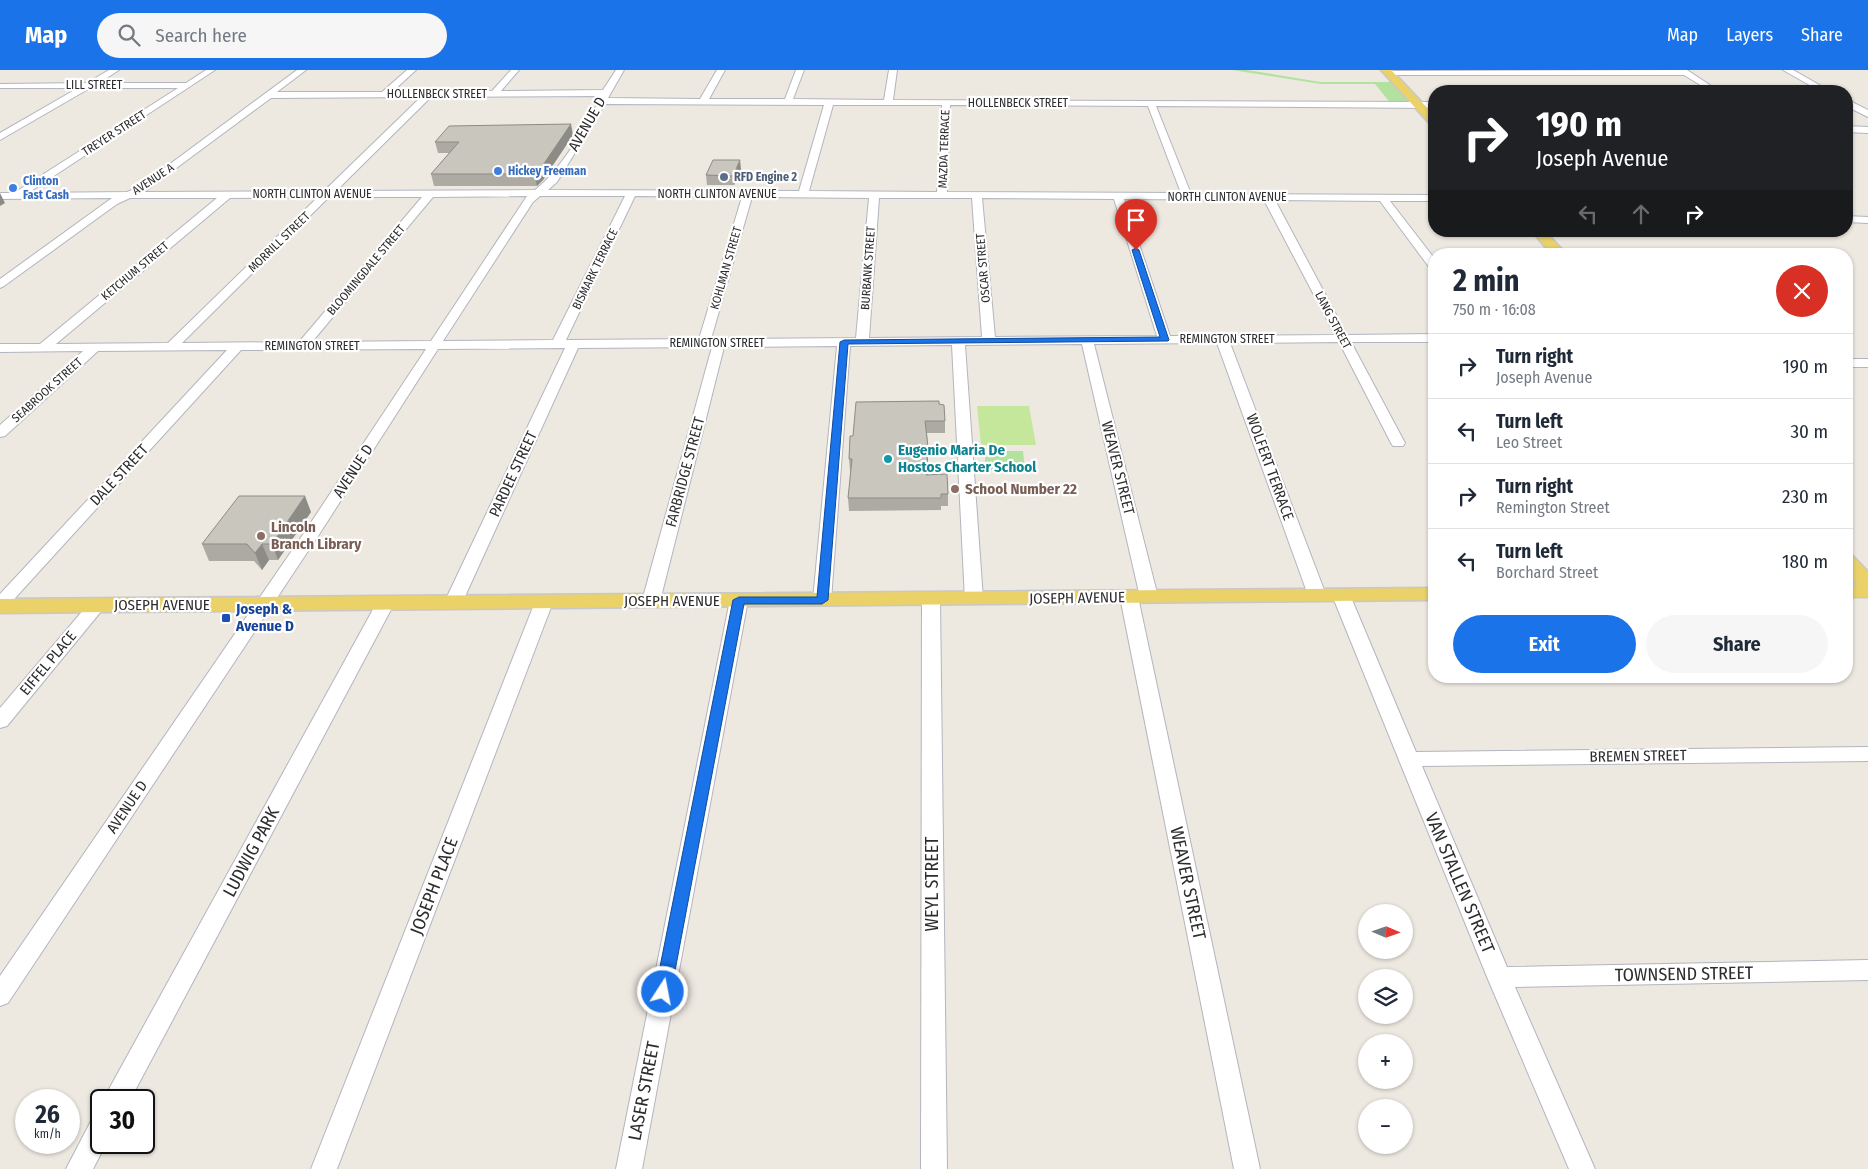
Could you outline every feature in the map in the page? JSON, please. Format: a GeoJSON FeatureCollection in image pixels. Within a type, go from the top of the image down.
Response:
{"type":"FeatureCollection","features":[{"type":"Feature","properties":{"kind":"main road"},"geometry":{"type":"LineString","coordinates":[[1387,72],[1428,116]]}},
{"type":"Feature","properties":{"kind":"main road"},"geometry":{"type":"LineString","coordinates":[[1543,237],[1554,248]]}},
{"type":"Feature","properties":{"kind":"main road"},"geometry":{"type":"LineString","coordinates":[[1853,568],[1868,584]]}},
{"type":"Feature","properties":{"kind":"main road"},"geometry":{"type":"LineString","coordinates":[[1853,591],[1868,591]]}},
{"type":"Feature","properties":{"kind":"main road","name":"JOSEPH AVENUE"},"geometry":{"type":"LineString","coordinates":[[0,605],[930,600],[1428,594]]}},
{"type":"Feature","properties":{"kind":"street"},"geometry":{"type":"LineString","coordinates":[[0,137],[115,70]]}},
{"type":"Feature","properties":{"kind":"street","name":"TREYER STREET"},"geometry":{"type":"LineString","coordinates":[[16,196],[211,70]]}},
{"type":"Feature","properties":{"kind":"street","name":"AVENUE A"},"geometry":{"type":"LineString","coordinates":[[0,284],[113,202],[143,189],[302,70]]}},
{"type":"Feature","properties":{"kind":"street"},"geometry":{"type":"LineString","coordinates":[[385,94],[412,70]]}},
{"type":"Feature","properties":{"kind":"street"},"geometry":{"type":"LineString","coordinates":[[495,93],[515,70]]}},
{"type":"Feature","properties":{"kind":"street","name":"AVENUE D"},"geometry":{"type":"LineString","coordinates":[[0,996],[264,604],[529,200],[552,182],[620,70]]}},
{"type":"Feature","properties":{"kind":"street"},"geometry":{"type":"LineString","coordinates":[[703,102],[721,70]]}},
{"type":"Feature","properties":{"kind":"street"},"geometry":{"type":"LineString","coordinates":[[788,102],[800,70]]}},
{"type":"Feature","properties":{"kind":"street"},"geometry":{"type":"LineString","coordinates":[[888,102],[893,70]]}},
{"type":"Feature","properties":{"kind":"street"},"geometry":{"type":"LineString","coordinates":[[1787,70],[1815,85]]}},
{"type":"Feature","properties":{"kind":"street"},"geometry":{"type":"LineString","coordinates":[[1387,72],[1683,71],[1705,85]]}},
{"type":"Feature","properties":{"kind":"street","name":"LILL STREET"},"geometry":{"type":"LineString","coordinates":[[0,86],[188,85]]}},
{"type":"Feature","properties":{"kind":"street","name":"HOLLENBECK STREET"},"geometry":{"type":"LineString","coordinates":[[269,95],[495,93],[703,102],[1428,105]]}},
{"type":"Feature","properties":{"kind":"street","name":"MORRILL STREET"},"geometry":{"type":"LineString","coordinates":[[171,347],[430,94]]}},
{"type":"Feature","properties":{"kind":"street"},"geometry":{"type":"LineString","coordinates":[[803,194],[828,102]]}},
{"type":"Feature","properties":{"kind":"street","name":"MAZDA TERRACE"},"geometry":{"type":"LineString","coordinates":[[942,195],[946,103]]}},
{"type":"Feature","properties":{"kind":"street"},"geometry":{"type":"LineString","coordinates":[[1151,104],[1187,197]]}},
{"type":"Feature","properties":{"kind":"street"},"geometry":{"type":"LineString","coordinates":[[1853,106],[1868,114]]}},
{"type":"Feature","properties":{"kind":"street"},"geometry":{"type":"LineString","coordinates":[[1853,129],[1868,130]]}},
{"type":"Feature","properties":{"kind":"street","name":"NORTH CLINTON AVENUE"},"geometry":{"type":"LineString","coordinates":[[0,196],[632,193],[1428,198]]}},
{"type":"Feature","properties":{"kind":"street","name":"BISMARK TERRACE"},"geometry":{"type":"LineString","coordinates":[[565,344],[632,193]]}},
{"type":"Feature","properties":{"kind":"street","name":"BLOOMINGDALE STREET"},"geometry":{"type":"LineString","coordinates":[[302,346],[431,194]]}},
{"type":"Feature","properties":{"kind":"street","name":"KOHLMAN STREET"},"geometry":{"type":"LineString","coordinates":[[712,343],[748,194]]}},
{"type":"Feature","properties":{"kind":"street","name":"KETCHUM STREET"},"geometry":{"type":"LineString","coordinates":[[43,348],[227,195]]}},
{"type":"Feature","properties":{"kind":"street","name":"BURBANK STREET"},"geometry":{"type":"LineString","coordinates":[[862,342],[874,195]]}},
{"type":"Feature","properties":{"kind":"street","name":"OSCAR STREET"},"geometry":{"type":"LineString","coordinates":[[977,195],[989,341]]}},
{"type":"Feature","properties":{"kind":"street"},"geometry":{"type":"LineString","coordinates":[[1118,196],[1165,340]]}},
{"type":"Feature","properties":{"kind":"street","name":"LANG STREET"},"geometry":{"type":"LineString","coordinates":[[1268,197],[1398,443]]}},
{"type":"Feature","properties":{"kind":"street"},"geometry":{"type":"LineString","coordinates":[[1383,198],[1428,260]]}},
{"type":"Feature","properties":{"kind":"street"},"geometry":{"type":"LineString","coordinates":[[1853,219],[1868,220]]}},
{"type":"Feature","properties":{"kind":"street","name":"REMINGTON STREET"},"geometry":{"type":"LineString","coordinates":[[0,348],[1428,338]]}},
{"type":"Feature","properties":{"kind":"street","name":"WOLFERT TERRACE"},"geometry":{"type":"LineString","coordinates":[[1222,339],[1317,595]]}},
{"type":"Feature","properties":{"kind":"street","name":"WEAVER STREET"},"geometry":{"type":"LineString","coordinates":[[1087,340],[1139,597],[1247,1169]]}},
{"type":"Feature","properties":{"kind":"street"},"geometry":{"type":"LineString","coordinates":[[958,341],[974,599]]}},
{"type":"Feature","properties":{"kind":"street"},"geometry":{"type":"LineString","coordinates":[[822,600],[844,342]]}},
{"type":"Feature","properties":{"kind":"street","name":"FARBRIDGE STREET"},"geometry":{"type":"LineString","coordinates":[[651,601],[712,343]]}},
{"type":"Feature","properties":{"kind":"street","name":"PARDEE STREET"},"geometry":{"type":"LineString","coordinates":[[453,603],[565,344]]}},
{"type":"Feature","properties":{"kind":"street","name":"DALE STREET"},"geometry":{"type":"LineString","coordinates":[[0,605],[238,346]]}},
{"type":"Feature","properties":{"kind":"street","name":"SEABROOK STREET"},"geometry":{"type":"LineString","coordinates":[[0,433],[95,347]]}},
{"type":"Feature","properties":{"kind":"street"},"geometry":{"type":"LineString","coordinates":[[1853,362],[1868,363]]}},
{"type":"Feature","properties":{"kind":"street","name":"VAN STALLEN STREET"},"geometry":{"type":"LineString","coordinates":[[1341,595],[1408,759],[1582,1169]]}},
{"type":"Feature","properties":{"kind":"street","name":"LASER STREET"},"geometry":{"type":"LineString","coordinates":[[629,1169],[739,600]]}},
{"type":"Feature","properties":{"kind":"street","name":"WEYL STREET"},"geometry":{"type":"LineString","coordinates":[[930,600],[934,1169]]}},
{"type":"Feature","properties":{"kind":"street","name":"JOSEPH PLACE"},"geometry":{"type":"LineString","coordinates":[[324,1169],[544,602]]}},
{"type":"Feature","properties":{"kind":"street","name":"LUDWIG PARK"},"geometry":{"type":"LineString","coordinates":[[122,1089],[386,604]]}},
{"type":"Feature","properties":{"kind":"street","name":"EIFFEL PLACE"},"geometry":{"type":"LineString","coordinates":[[0,721],[97,605]]}},
{"type":"Feature","properties":{"kind":"street","name":"BREMEN STREET"},"geometry":{"type":"LineString","coordinates":[[1408,759],[1868,754]]}},
{"type":"Feature","properties":{"kind":"street","name":"TOWNSEND STREET"},"geometry":{"type":"LineString","coordinates":[[1500,977],[1868,970]]}},
{"type":"Feature","properties":{"kind":"street"},"geometry":{"type":"LineString","coordinates":[[79,1169],[90,1148]]}},
{"type":"Feature","properties":{"kind":"green space"},"geometry":{"type":"Polygon","coordinates":[[[1232,70],[1247,70],[1320,82],[1397,82],[1415,101],[1428,101],[1428,112],[1418,105],[1392,105],[1375,84],[1321,84],[1232,70]]]}},
{"type":"Feature","properties":{"kind":"green space"},"geometry":{"type":"Polygon","coordinates":[[[977,406],[1029,406],[1036,445],[981,445],[977,406]]]}},
{"type":"Feature","properties":{"kind":"green space"},"geometry":{"type":"Polygon","coordinates":[[[985,451],[1023,451],[1025,470],[985,470],[985,451]]]}},
{"type":"Feature","properties":{"kind":"building","name":"Hickey Freeman"},"geometry":{"type":"Polygon","coordinates":[[[571,124],[541,168],[534,174],[431,174],[459,142],[435,142],[449,126],[571,124]]]}},
{"type":"Feature","properties":{"kind":"building"},"geometry":{"type":"Polygon","coordinates":[[[713,160],[740,160],[733,176],[706,175],[713,160]]]}},
{"type":"Feature","properties":{"kind":"building","name":"Eugenio Maria De Hostos Charter School"},"geometry":{"type":"Polygon","coordinates":[[[939,401],[939,404],[944,405],[945,421],[925,421],[928,447],[926,475],[947,474],[948,494],[941,494],[941,498],[848,498],[852,459],[849,459],[850,436],[853,436],[856,402],[939,401]]]}},
{"type":"Feature","properties":{"kind":"building"},"geometry":{"type":"Polygon","coordinates":[[[239,496],[305,496],[272,544],[262,544],[255,553],[247,544],[202,544],[239,496]]]}},
{"type":"Feature","properties":{"kind":"place","name":"Hickey Freeman"},"geometry":{"type":"Point","coordinates":[498,171]}},
{"type":"Feature","properties":{"kind":"place","name":"RFD Engine 2"},"geometry":{"type":"Point","coordinates":[724,177]}},
{"type":"Feature","properties":{"kind":"place","name":"Clinton Fast Cash"},"geometry":{"type":"Point","coordinates":[13,188]}},
{"type":"Feature","properties":{"kind":"place","name":"Eugenio Maria De Hostos Charter School"},"geometry":{"type":"Point","coordinates":[888,459]}},
{"type":"Feature","properties":{"kind":"place","name":"School Number 22"},"geometry":{"type":"Point","coordinates":[955,489]}},
{"type":"Feature","properties":{"kind":"place","name":"Lincoln Branch Library"},"geometry":{"type":"Point","coordinates":[261,536]}},
{"type":"Feature","properties":{"kind":"place","name":"Joseph & Avenue D"},"geometry":{"type":"Point","coordinates":[226,618]}},
{"type":"Feature","properties":{"kind":"route"},"geometry":{"type":"LineString","coordinates":[[663,992],[739,600],[822,600],[844,342],[1165,340],[1136,250]]}}]}
